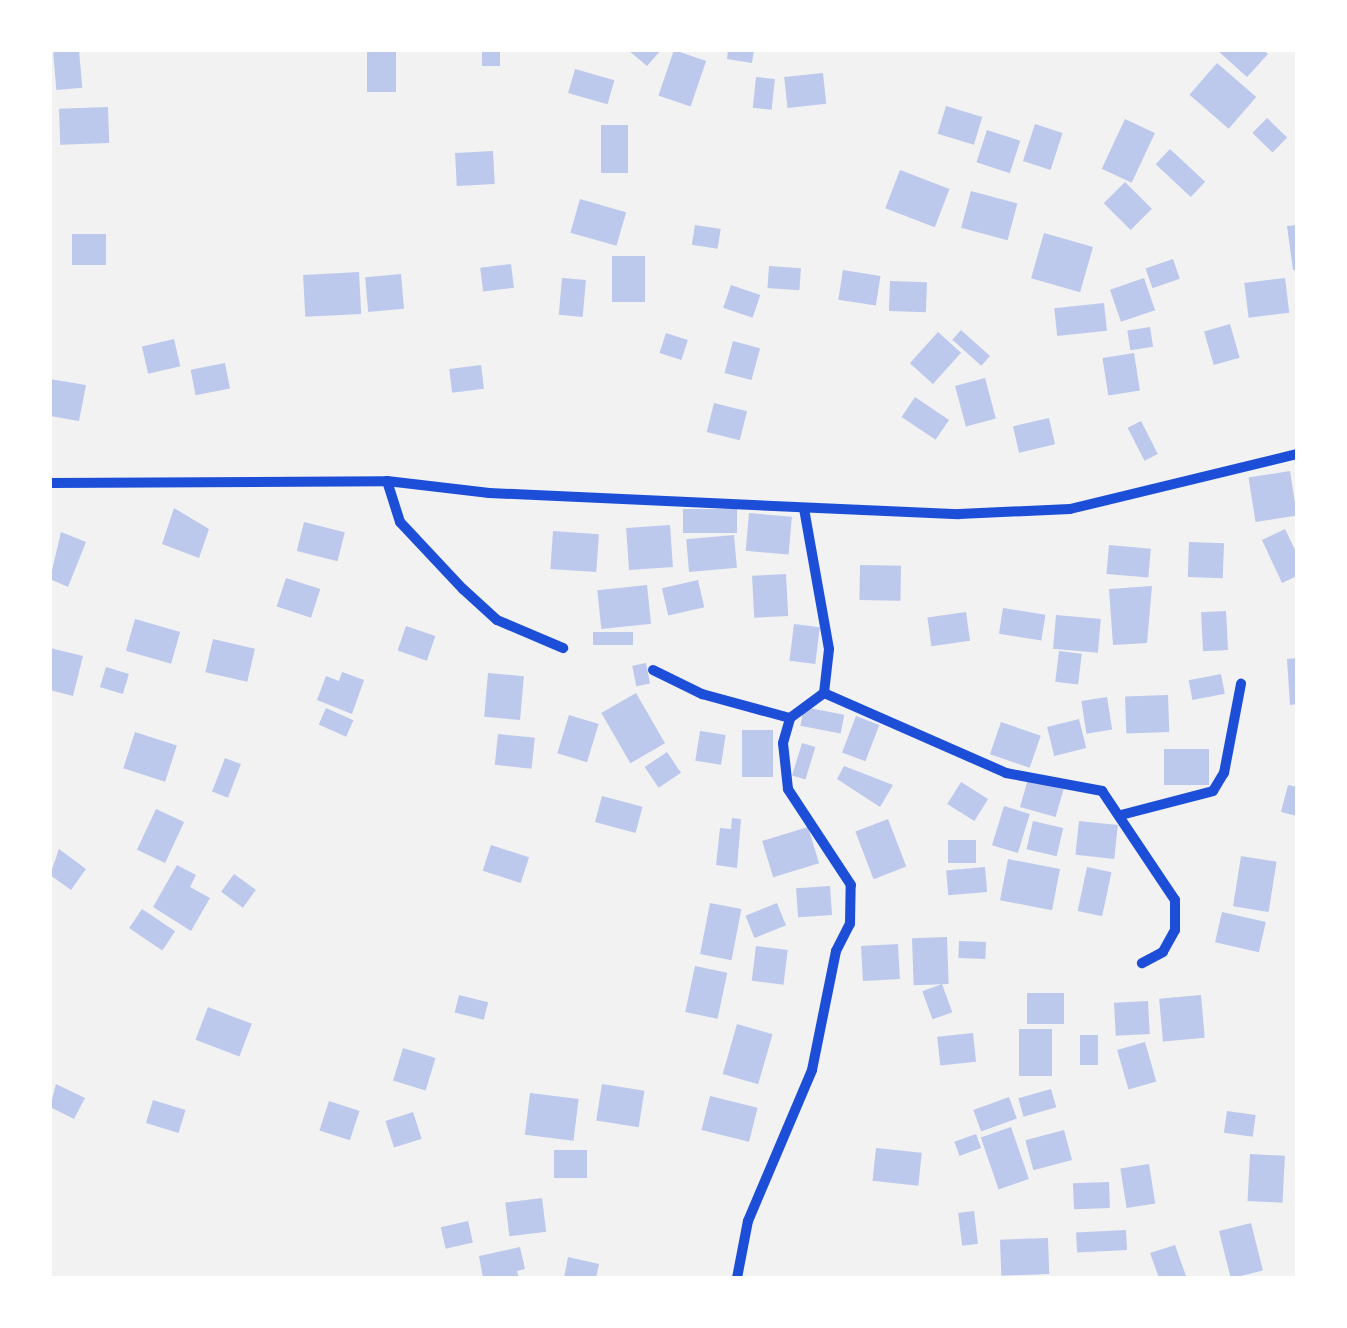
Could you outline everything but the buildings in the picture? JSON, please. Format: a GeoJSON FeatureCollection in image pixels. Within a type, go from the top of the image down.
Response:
{"type":"FeatureCollection","features":[{"type":"Feature","properties":{"kind":"street"},"geometry":{"type":"LineString","coordinates":[[50,484],[387,481],[804,508],[1070,509],[1297,454]]}},
{"type":"Feature","properties":{"kind":"street"},"geometry":{"type":"LineString","coordinates":[[387,481],[400,522],[463,589],[497,620],[563,648]]}},
{"type":"Feature","properties":{"kind":"street"},"geometry":{"type":"LineString","coordinates":[[737,1278],[748,1221],[812,1070],[836,951],[850,924],[851,884],[788,789],[784,743],[790,718],[824,692],[829,649],[804,508]]}},
{"type":"Feature","properties":{"kind":"street"},"geometry":{"type":"LineString","coordinates":[[653,670],[702,694],[790,718]]}},
{"type":"Feature","properties":{"kind":"street"},"geometry":{"type":"LineString","coordinates":[[1121,815],[1212,792],[1224,773],[1241,684]]}},
{"type":"Feature","properties":{"kind":"street"},"geometry":{"type":"LineString","coordinates":[[824,692],[1006,773],[1102,790],[1175,900],[1175,930],[1163,952],[1142,963]]}}]}
